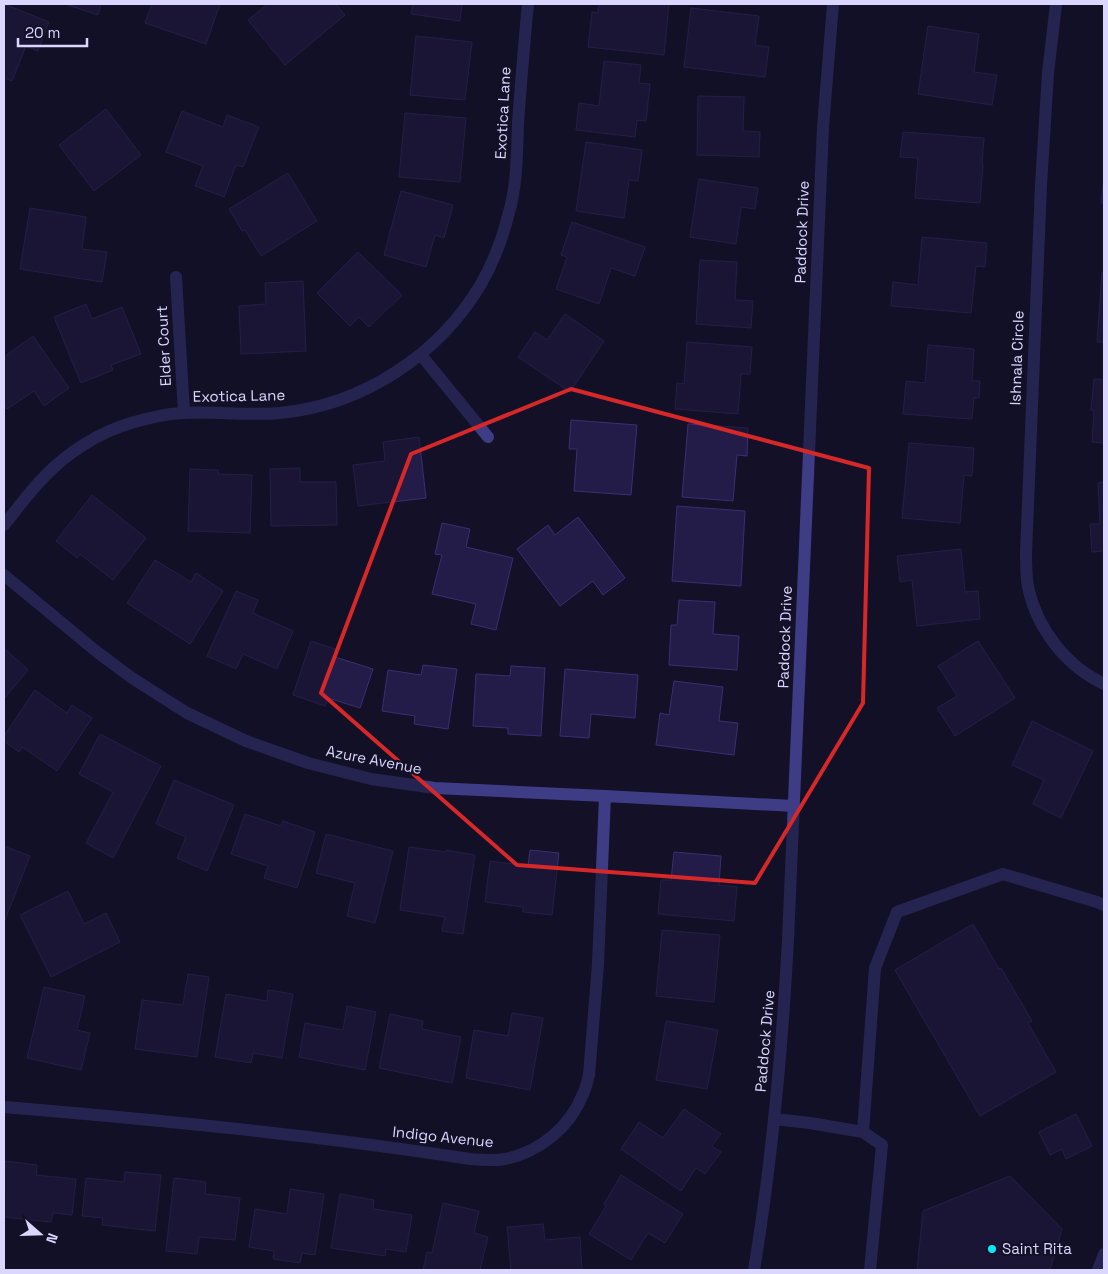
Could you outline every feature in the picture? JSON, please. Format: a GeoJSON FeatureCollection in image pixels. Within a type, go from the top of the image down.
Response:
{"type":"FeatureCollection","features":[{"type":"Feature","properties":{"kind":"street","name":"Exotica Lane"},"geometry":{"type":"LineString","coordinates":[[4,525],[45,476],[71,454],[99,436],[130,423],[163,415],[184,413],[280,413],[336,402],[370,388],[387,378],[421,355],[435,342],[460,314],[481,283],[498,250],[509,214],[515,177],[528,4]]}},
{"type":"Feature","properties":{"kind":"street","name":"Paddock Drive"},"geometry":{"type":"LineString","coordinates":[[754,1270],[771,1149],[783,1030],[789,930],[823,136],[833,4]]}},
{"type":"Feature","properties":{"kind":"street","name":"Ishnala Circle"},"geometry":{"type":"LineString","coordinates":[[1056,4],[1048,73],[1041,185],[1026,570],[1028,587],[1033,603],[1039,619],[1048,634],[1069,660],[1082,671],[1104,684]]}},
{"type":"Feature","properties":{"kind":"street","name":"Elder Court"},"geometry":{"type":"LineString","coordinates":[[176,276],[184,413]]}},
{"type":"Feature","properties":{"kind":"street"},"geometry":{"type":"LineString","coordinates":[[421,355],[488,436]]}},
{"type":"Feature","properties":{"kind":"street","name":"Azure Avenue"},"geometry":{"type":"LineString","coordinates":[[4,575],[97,652],[132,678],[188,712],[246,741],[308,763],[371,779],[436,788],[794,806]]}},
{"type":"Feature","properties":{"kind":"street","name":"Indigo Avenue"},"geometry":{"type":"LineString","coordinates":[[4,1107],[131,1117],[257,1131],[470,1159],[488,1160],[505,1158],[523,1154],[539,1146],[566,1123],[576,1109],[584,1093],[589,1075],[598,964],[605,796]]}},
{"type":"Feature","properties":{"kind":"street"},"geometry":{"type":"LineString","coordinates":[[863,1132],[875,968],[897,912],[1003,874],[1104,905]]}},
{"type":"Feature","properties":{"kind":"street"},"geometry":{"type":"LineString","coordinates":[[774,1119],[863,1132],[882,1145],[870,1270]]}},
{"type":"Feature","properties":{"kind":"street"},"geometry":{"type":"LineString","coordinates":[[1098,1270],[1104,1254]]}},
{"type":"Feature","properties":{"kind":"highlighted area"},"geometry":{"type":"Polygon","coordinates":[[[571,389],[869,468],[863,703],[755,883],[517,865],[321,693],[411,454],[571,389]]]}},
{"type":"Feature","properties":{"kind":"building"},"geometry":{"type":"Polygon","coordinates":[[[4,4],[49,22],[38,51],[26,46],[12,81],[4,78],[4,4]]]}},
{"type":"Feature","properties":{"kind":"building"},"geometry":{"type":"Polygon","coordinates":[[[65,4],[101,4],[98,15],[65,4]]]}},
{"type":"Feature","properties":{"kind":"building"},"geometry":{"type":"Polygon","coordinates":[[[152,4],[220,4],[206,44],[145,23],[152,4]]]}},
{"type":"Feature","properties":{"kind":"building"},"geometry":{"type":"Polygon","coordinates":[[[268,4],[336,4],[345,15],[285,65],[248,20],[268,4]]]}},
{"type":"Feature","properties":{"kind":"building"},"geometry":{"type":"Polygon","coordinates":[[[413,4],[462,4],[460,21],[411,14],[413,4]]]}},
{"type":"Feature","properties":{"kind":"building"},"geometry":{"type":"Polygon","coordinates":[[[599,4],[669,4],[664,55],[588,47],[592,12],[598,13],[599,4]]]}},
{"type":"Feature","properties":{"kind":"building"},"geometry":{"type":"Polygon","coordinates":[[[691,8],[759,16],[755,45],[769,47],[765,77],[684,67],[691,8]]]}},
{"type":"Feature","properties":{"kind":"building"},"geometry":{"type":"Polygon","coordinates":[[[928,26],[979,34],[974,72],[997,75],[992,105],[918,94],[928,26]]]}},
{"type":"Feature","properties":{"kind":"building"},"geometry":{"type":"Polygon","coordinates":[[[416,36],[472,42],[465,100],[410,95],[416,36]]]}},
{"type":"Feature","properties":{"kind":"building"},"geometry":{"type":"Polygon","coordinates":[[[604,61],[641,65],[639,83],[650,84],[646,121],[637,120],[635,137],[576,130],[579,103],[599,106],[604,61]]]}},
{"type":"Feature","properties":{"kind":"building"},"geometry":{"type":"Polygon","coordinates":[[[698,96],[744,97],[743,131],[760,132],[759,157],[697,155],[698,96]]]}},
{"type":"Feature","properties":{"kind":"building"},"geometry":{"type":"Polygon","coordinates":[[[106,109],[141,155],[94,191],[59,145],[106,109]]]}},
{"type":"Feature","properties":{"kind":"building"},"geometry":{"type":"Polygon","coordinates":[[[182,111],[223,127],[227,115],[259,127],[243,167],[236,165],[224,197],[195,186],[203,166],[166,152],[182,111]]]}},
{"type":"Feature","properties":{"kind":"building"},"geometry":{"type":"Polygon","coordinates":[[[405,113],[466,118],[460,182],[399,177],[405,113]]]}},
{"type":"Feature","properties":{"kind":"building"},"geometry":{"type":"Polygon","coordinates":[[[903,132],[984,138],[980,203],[915,198],[918,158],[900,157],[903,132]]]}},
{"type":"Feature","properties":{"kind":"building"},"geometry":{"type":"Polygon","coordinates":[[[586,142],[642,150],[638,181],[629,180],[624,218],[576,211],[586,142]]]}},
{"type":"Feature","properties":{"kind":"building"},"geometry":{"type":"Polygon","coordinates":[[[288,173],[317,221],[261,256],[245,230],[242,231],[229,209],[288,173]]]}},
{"type":"Feature","properties":{"kind":"building"},"geometry":{"type":"Polygon","coordinates":[[[1104,178],[1104,204],[1101,203],[1104,178]]]}},
{"type":"Feature","properties":{"kind":"building"},"geometry":{"type":"Polygon","coordinates":[[[699,179],[758,188],[755,209],[741,207],[736,244],[690,237],[699,179]]]}},
{"type":"Feature","properties":{"kind":"building"},"geometry":{"type":"Polygon","coordinates":[[[401,191],[453,205],[444,238],[435,235],[426,267],[384,255],[401,191]]]}},
{"type":"Feature","properties":{"kind":"building"},"geometry":{"type":"Polygon","coordinates":[[[30,208],[86,217],[82,249],[107,252],[102,282],[20,269],[30,208]]]}},
{"type":"Feature","properties":{"kind":"building"},"geometry":{"type":"Polygon","coordinates":[[[572,222],[645,247],[635,276],[611,268],[599,304],[556,289],[567,257],[561,255],[572,222]]]}},
{"type":"Feature","properties":{"kind":"building"},"geometry":{"type":"Polygon","coordinates":[[[922,237],[987,243],[985,267],[976,266],[971,313],[891,306],[893,282],[918,285],[922,237]]]}},
{"type":"Feature","properties":{"kind":"building"},"geometry":{"type":"Polygon","coordinates":[[[358,252],[402,295],[369,327],[359,317],[350,326],[317,293],[358,252]]]}},
{"type":"Feature","properties":{"kind":"building"},"geometry":{"type":"Polygon","coordinates":[[[700,260],[737,262],[735,300],[753,301],[751,328],[696,324],[700,260]]]}},
{"type":"Feature","properties":{"kind":"building"},"geometry":{"type":"Polygon","coordinates":[[[1102,272],[1104,272],[1104,342],[1097,342],[1102,272]]]}},
{"type":"Feature","properties":{"kind":"building"},"geometry":{"type":"Polygon","coordinates":[[[303,281],[306,351],[241,354],[239,306],[266,304],[265,283],[303,281]]]}},
{"type":"Feature","properties":{"kind":"building"},"geometry":{"type":"Polygon","coordinates":[[[86,304],[92,319],[122,307],[141,354],[111,365],[113,370],[81,383],[54,317],[86,304]]]}},
{"type":"Feature","properties":{"kind":"building"},"geometry":{"type":"Polygon","coordinates":[[[565,314],[604,341],[570,392],[518,357],[535,332],[547,340],[565,314]]]}},
{"type":"Feature","properties":{"kind":"building"},"geometry":{"type":"Polygon","coordinates":[[[33,336],[69,388],[44,406],[34,391],[7,409],[4,405],[4,357],[33,336]]]}},
{"type":"Feature","properties":{"kind":"building"},"geometry":{"type":"Polygon","coordinates":[[[687,342],[752,347],[750,374],[741,374],[738,414],[675,409],[677,383],[684,384],[687,342]]]}},
{"type":"Feature","properties":{"kind":"building"},"geometry":{"type":"Polygon","coordinates":[[[928,345],[974,349],[972,381],[980,381],[979,398],[974,398],[972,419],[903,414],[906,381],[925,383],[928,345]]]}},
{"type":"Feature","properties":{"kind":"building"},"geometry":{"type":"Polygon","coordinates":[[[1094,379],[1104,380],[1104,443],[1092,442],[1094,410],[1091,410],[1094,379]]]}},
{"type":"Feature","properties":{"kind":"building"},"geometry":{"type":"Polygon","coordinates":[[[571,420],[637,425],[631,495],[574,491],[577,449],[569,449],[571,420]]]}},
{"type":"Feature","properties":{"kind":"building"},"geometry":{"type":"Polygon","coordinates":[[[688,424],[748,428],[747,456],[737,455],[733,501],[682,497],[688,424]]]}},
{"type":"Feature","properties":{"kind":"building"},"geometry":{"type":"Polygon","coordinates":[[[419,437],[426,498],[358,506],[353,465],[385,461],[383,442],[419,437]]]}},
{"type":"Feature","properties":{"kind":"building"},"geometry":{"type":"Polygon","coordinates":[[[909,443],[974,448],[972,476],[964,475],[960,523],[902,518],[909,443]]]}},
{"type":"Feature","properties":{"kind":"building"},"geometry":{"type":"Polygon","coordinates":[[[300,468],[300,482],[336,482],[337,525],[271,526],[270,469],[300,468]]]}},
{"type":"Feature","properties":{"kind":"building"},"geometry":{"type":"Polygon","coordinates":[[[190,469],[218,470],[218,474],[252,475],[250,533],[188,531],[190,469]]]}},
{"type":"Feature","properties":{"kind":"building"},"geometry":{"type":"Polygon","coordinates":[[[1104,482],[1104,551],[1092,552],[1090,524],[1100,524],[1098,483],[1104,482]]]}},
{"type":"Feature","properties":{"kind":"building"},"geometry":{"type":"Polygon","coordinates":[[[92,495],[146,538],[113,580],[80,554],[77,558],[56,541],[92,495]]]}},
{"type":"Feature","properties":{"kind":"building"},"geometry":{"type":"Polygon","coordinates":[[[677,506],[745,511],[741,586],[672,581],[677,506]]]}},
{"type":"Feature","properties":{"kind":"building"},"geometry":{"type":"Polygon","coordinates":[[[578,517],[625,578],[603,595],[593,581],[560,606],[517,549],[548,525],[555,535],[578,517]]]}},
{"type":"Feature","properties":{"kind":"building"},"geometry":{"type":"Polygon","coordinates":[[[442,523],[470,529],[466,547],[513,558],[496,630],[471,624],[476,604],[432,594],[442,555],[435,554],[442,523]]]}},
{"type":"Feature","properties":{"kind":"building"},"geometry":{"type":"Polygon","coordinates":[[[961,549],[965,592],[978,591],[980,619],[917,626],[912,580],[900,582],[897,556],[961,549]]]}},
{"type":"Feature","properties":{"kind":"building"},"geometry":{"type":"Polygon","coordinates":[[[155,560],[191,582],[196,573],[223,591],[190,644],[127,603],[155,560]]]}},
{"type":"Feature","properties":{"kind":"building"},"geometry":{"type":"Polygon","coordinates":[[[236,591],[258,600],[253,613],[293,631],[277,669],[243,654],[236,669],[207,656],[236,591]]]}},
{"type":"Feature","properties":{"kind":"building"},"geometry":{"type":"Polygon","coordinates":[[[679,600],[715,602],[713,634],[739,636],[737,670],[669,665],[671,625],[677,625],[679,600]]]}},
{"type":"Feature","properties":{"kind":"building"},"geometry":{"type":"Polygon","coordinates":[[[311,641],[338,650],[335,657],[373,669],[360,708],[328,698],[325,706],[293,695],[311,641]]]}},
{"type":"Feature","properties":{"kind":"building"},"geometry":{"type":"Polygon","coordinates":[[[978,641],[1015,698],[955,736],[937,708],[957,696],[938,666],[978,641]]]}},
{"type":"Feature","properties":{"kind":"building"},"geometry":{"type":"Polygon","coordinates":[[[4,648],[28,670],[4,699],[4,648]]]}},
{"type":"Feature","properties":{"kind":"building"},"geometry":{"type":"Polygon","coordinates":[[[423,665],[457,669],[448,729],[414,724],[415,716],[382,711],[388,670],[421,675],[423,665]]]}},
{"type":"Feature","properties":{"kind":"building"},"geometry":{"type":"Polygon","coordinates":[[[511,666],[545,668],[541,736],[508,734],[508,728],[473,726],[476,674],[510,676],[511,666]]]}},
{"type":"Feature","properties":{"kind":"building"},"geometry":{"type":"Polygon","coordinates":[[[565,669],[638,675],[635,718],[591,714],[589,738],[560,736],[565,669]]]}},
{"type":"Feature","properties":{"kind":"building"},"geometry":{"type":"Polygon","coordinates":[[[674,681],[723,687],[719,721],[738,723],[734,755],[656,745],[660,713],[669,715],[674,681]]]}},
{"type":"Feature","properties":{"kind":"building"},"geometry":{"type":"Polygon","coordinates":[[[35,690],[67,713],[72,705],[92,718],[57,771],[22,747],[19,752],[4,741],[4,736],[35,690]]]}},
{"type":"Feature","properties":{"kind":"building"},"geometry":{"type":"Polygon","coordinates":[[[1032,721],[1093,751],[1061,818],[1033,804],[1044,780],[1012,765],[1032,721]]]}},
{"type":"Feature","properties":{"kind":"building"},"geometry":{"type":"Polygon","coordinates":[[[100,734],[161,766],[113,858],[86,843],[113,792],[79,774],[100,734]]]}},
{"type":"Feature","properties":{"kind":"building"},"geometry":{"type":"Polygon","coordinates":[[[174,780],[234,805],[207,871],[177,858],[186,837],[156,824],[174,780]]]}},
{"type":"Feature","properties":{"kind":"building"},"geometry":{"type":"Polygon","coordinates":[[[245,814],[281,826],[283,821],[315,832],[297,888],[264,878],[268,866],[231,854],[245,814]]]}},
{"type":"Feature","properties":{"kind":"building"},"geometry":{"type":"Polygon","coordinates":[[[326,834],[393,851],[375,923],[347,916],[355,883],[316,873],[326,834]]]}},
{"type":"Feature","properties":{"kind":"building"},"geometry":{"type":"Polygon","coordinates":[[[4,846],[30,856],[5,920],[4,920],[4,846]]]}},
{"type":"Feature","properties":{"kind":"building"},"geometry":{"type":"Polygon","coordinates":[[[409,847],[475,855],[463,934],[442,931],[445,917],[400,910],[409,847]]]}},
{"type":"Feature","properties":{"kind":"building"},"geometry":{"type":"Polygon","coordinates":[[[530,850],[559,853],[552,915],[523,912],[523,907],[485,902],[490,861],[528,866],[530,850]]]}},
{"type":"Feature","properties":{"kind":"building"},"geometry":{"type":"Polygon","coordinates":[[[674,852],[721,856],[719,885],[737,887],[734,921],[658,914],[661,880],[671,880],[674,852]]]}},
{"type":"Feature","properties":{"kind":"building"},"geometry":{"type":"Polygon","coordinates":[[[68,891],[84,924],[106,913],[120,942],[51,977],[20,915],[68,891]]]}},
{"type":"Feature","properties":{"kind":"building"},"geometry":{"type":"Polygon","coordinates":[[[973,924],[1032,1021],[1028,1023],[1056,1072],[980,1116],[895,970],[973,924]]]}},
{"type":"Feature","properties":{"kind":"building"},"geometry":{"type":"Polygon","coordinates":[[[662,930],[720,935],[714,1002],[656,996],[662,930]]]}},
{"type":"Feature","properties":{"kind":"building"},"geometry":{"type":"Polygon","coordinates":[[[188,974],[209,977],[197,1057],[135,1049],[142,1000],[183,1005],[188,974]]]}},
{"type":"Feature","properties":{"kind":"building"},"geometry":{"type":"Polygon","coordinates":[[[44,987],[85,996],[77,1030],[90,1033],[81,1070],[27,1058],[44,987]]]}},
{"type":"Feature","properties":{"kind":"building"},"geometry":{"type":"Polygon","coordinates":[[[268,990],[293,994],[282,1058],[253,1053],[251,1063],[215,1057],[226,994],[267,1001],[268,990]]]}},
{"type":"Feature","properties":{"kind":"building"},"geometry":{"type":"Polygon","coordinates":[[[347,1006],[376,1012],[365,1070],[299,1057],[305,1023],[343,1030],[347,1006]]]}},
{"type":"Feature","properties":{"kind":"building"},"geometry":{"type":"Polygon","coordinates":[[[512,1013],[543,1018],[530,1090],[466,1078],[474,1030],[508,1036],[512,1013]]]}},
{"type":"Feature","properties":{"kind":"building"},"geometry":{"type":"Polygon","coordinates":[[[390,1014],[423,1021],[422,1029],[461,1037],[452,1083],[379,1068],[390,1014]]]}},
{"type":"Feature","properties":{"kind":"building"},"geometry":{"type":"Polygon","coordinates":[[[666,1021],[718,1030],[707,1089],[656,1080],[666,1021]]]}},
{"type":"Feature","properties":{"kind":"building"},"geometry":{"type":"Polygon","coordinates":[[[684,1109],[721,1134],[712,1146],[721,1152],[705,1174],[696,1168],[681,1191],[621,1149],[639,1122],[663,1138],[684,1109]]]}},
{"type":"Feature","properties":{"kind":"building"},"geometry":{"type":"Polygon","coordinates":[[[1076,1114],[1092,1146],[1066,1159],[1062,1149],[1050,1155],[1039,1132],[1076,1114]]]}},
{"type":"Feature","properties":{"kind":"building"},"geometry":{"type":"Polygon","coordinates":[[[5,1161],[37,1165],[36,1175],[76,1179],[72,1215],[53,1213],[51,1222],[4,1217],[5,1161]]]}},
{"type":"Feature","properties":{"kind":"building"},"geometry":{"type":"Polygon","coordinates":[[[125,1172],[161,1175],[155,1231],[102,1225],[103,1218],[82,1216],[86,1178],[124,1182],[125,1172]]]}},
{"type":"Feature","properties":{"kind":"building"},"geometry":{"type":"Polygon","coordinates":[[[621,1175],[683,1214],[665,1243],[648,1233],[631,1260],[589,1234],[606,1206],[604,1204],[621,1175]]]}},
{"type":"Feature","properties":{"kind":"building"},"geometry":{"type":"Polygon","coordinates":[[[1010,1176],[1062,1229],[1050,1270],[917,1270],[923,1211],[1010,1176]]]}},
{"type":"Feature","properties":{"kind":"building"},"geometry":{"type":"Polygon","coordinates":[[[174,1178],[206,1182],[205,1194],[240,1198],[235,1240],[199,1237],[197,1254],[166,1251],[174,1178]]]}},
{"type":"Feature","properties":{"kind":"building"},"geometry":{"type":"Polygon","coordinates":[[[290,1189],[324,1194],[315,1255],[302,1253],[300,1263],[273,1259],[274,1251],[249,1247],[255,1209],[287,1214],[290,1189]]]}},
{"type":"Feature","properties":{"kind":"building"},"geometry":{"type":"Polygon","coordinates":[[[340,1194],[374,1200],[373,1209],[412,1215],[406,1252],[386,1249],[385,1256],[331,1248],[340,1194]]]}},
{"type":"Feature","properties":{"kind":"building"},"geometry":{"type":"Polygon","coordinates":[[[443,1203],[479,1211],[474,1233],[488,1237],[480,1270],[423,1270],[427,1252],[432,1253],[443,1203]]]}},
{"type":"Feature","properties":{"kind":"building"},"geometry":{"type":"Polygon","coordinates":[[[543,1224],[545,1240],[580,1237],[582,1270],[511,1270],[507,1227],[543,1224]]]}},
{"type":"Feature","properties":{"kind":"place","name":"Saint Rita"},"geometry":{"type":"Point","coordinates":[992,1249]}}]}
